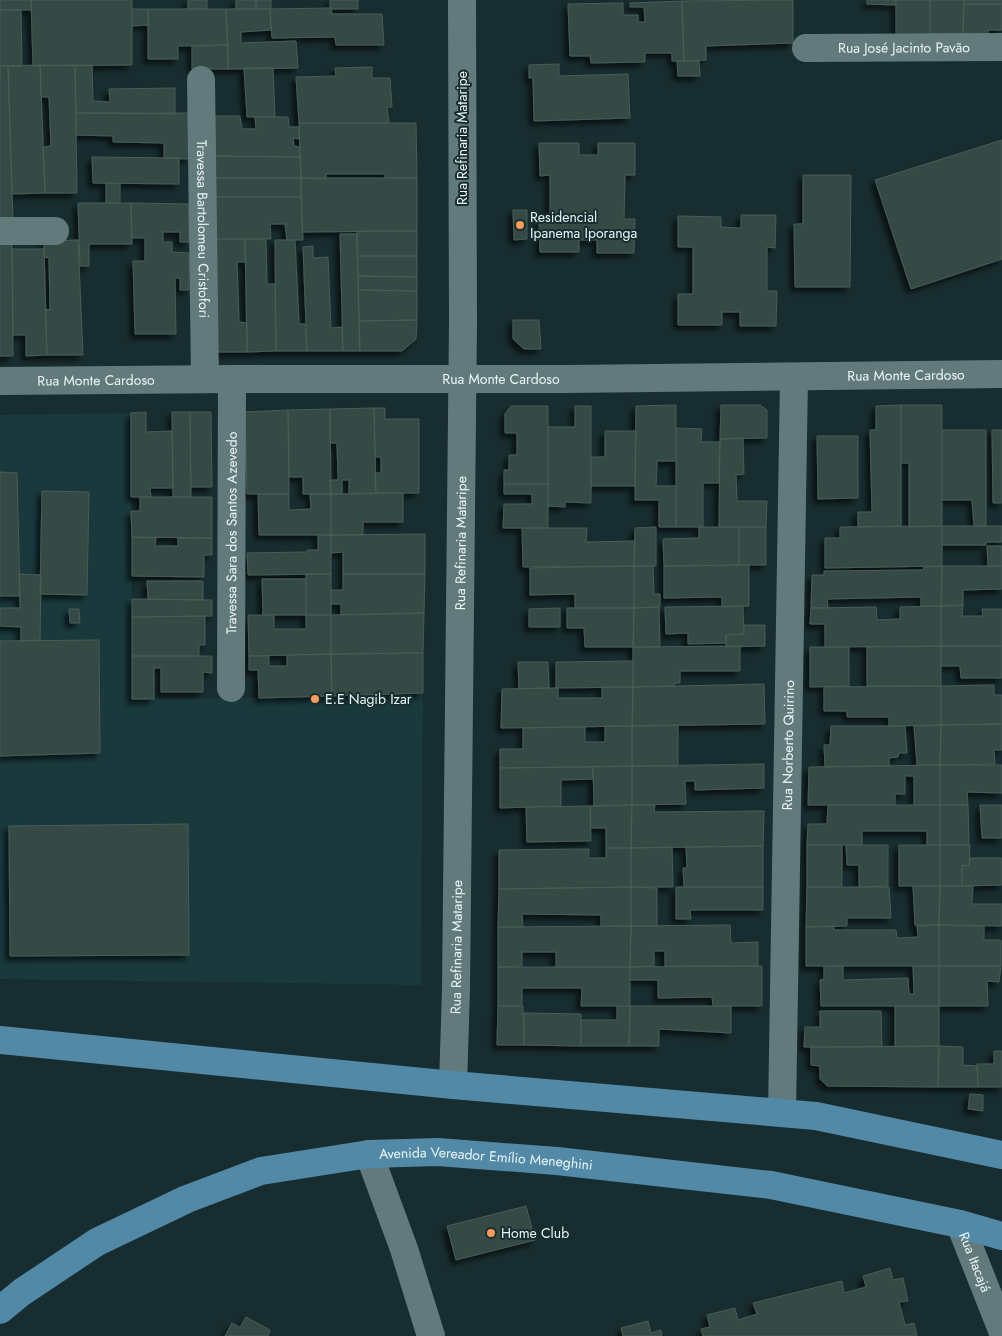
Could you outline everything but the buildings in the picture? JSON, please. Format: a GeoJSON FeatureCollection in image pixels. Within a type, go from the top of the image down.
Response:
{"type":"FeatureCollection","features":[{"type":"Feature","properties":{"kind":"main road"},"geometry":{"type":"LineString","coordinates":[[0,1040],[453,1085],[816,1116],[1002,1155]]}},
{"type":"Feature","properties":{"kind":"main road","name":"Avenida Vereador Emílio Meneghini"},"geometry":{"type":"LineString","coordinates":[[0,1310],[22,1292],[97,1242],[187,1199],[261,1171],[369,1154],[438,1152],[558,1161],[771,1185],[960,1224],[1002,1236]]}},
{"type":"Feature","properties":{"kind":"street","name":"Rua Refinaria Mataripe"},"geometry":{"type":"LineString","coordinates":[[453,1085],[456,989],[462,378],[462,0]]}},
{"type":"Feature","properties":{"kind":"street","name":"Rua José Jacinto Pavão"},"geometry":{"type":"LineString","coordinates":[[806,48],[1002,47]]}},
{"type":"Feature","properties":{"kind":"street","name":"Travessa Bartolomeu Cristofori"},"geometry":{"type":"LineString","coordinates":[[201,80],[218,379]]}},
{"type":"Feature","properties":{"kind":"street"},"geometry":{"type":"LineString","coordinates":[[0,232],[55,231]]}},
{"type":"Feature","properties":{"kind":"street","name":"Rua Monte Cardoso"},"geometry":{"type":"LineString","coordinates":[[0,381],[566,379],[1002,374]]}},
{"type":"Feature","properties":{"kind":"street","name":"Rua Norberto Quirino"},"geometry":{"type":"LineString","coordinates":[[782,1113],[794,377]]}},
{"type":"Feature","properties":{"kind":"street","name":"Travessa Sara dos Santos Azevedo"},"geometry":{"type":"LineString","coordinates":[[218,379],[231,688]]}},
{"type":"Feature","properties":{"kind":"street"},"geometry":{"type":"LineString","coordinates":[[369,1154],[404,1249],[431,1336]]}},
{"type":"Feature","properties":{"kind":"street","name":"Rua Itacajá"},"geometry":{"type":"LineString","coordinates":[[960,1224],[1002,1330]]}},
{"type":"Feature","properties":{"kind":"shaded area","name":"E.E Nagib Izar"},"geometry":{"type":"Polygon","coordinates":[[[131,413],[132,699],[259,698],[423,693],[421,985],[0,979],[0,415],[131,413]]]}},
{"type":"Feature","properties":{"kind":"place","name":"Residencial Ipanema Iporanga"},"geometry":{"type":"Point","coordinates":[520,225]}},
{"type":"Feature","properties":{"kind":"place","name":"E.E Nagib Izar"},"geometry":{"type":"Point","coordinates":[315,699]}},
{"type":"Feature","properties":{"kind":"place","name":"Home Club"},"geometry":{"type":"Point","coordinates":[491,1233]}}]}
